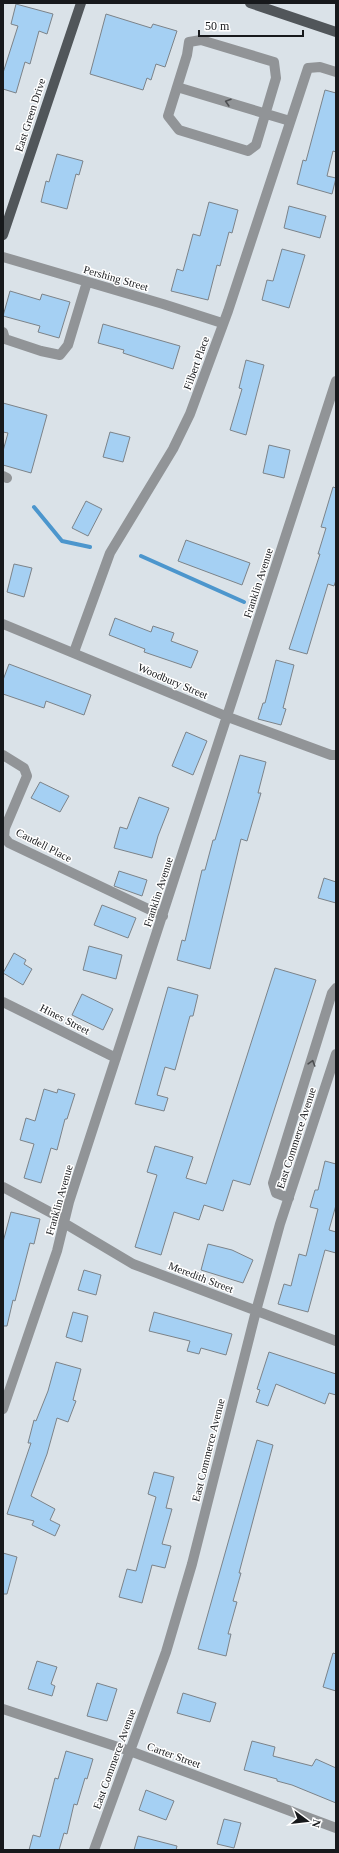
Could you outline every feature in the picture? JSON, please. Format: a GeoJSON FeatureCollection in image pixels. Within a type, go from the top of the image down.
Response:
{"type":"FeatureCollection","features":[{"type":"Feature","properties":{"kind":"main road","name":"East Green Drive"},"geometry":{"type":"LineString","coordinates":[[3,235],[81,3]]}},
{"type":"Feature","properties":{"kind":"main road"},"geometry":{"type":"LineString","coordinates":[[250,3],[336,32]]}},
{"type":"Feature","properties":{"kind":"street"},"geometry":{"type":"LineString","coordinates":[[201,40],[274,62],[276,78],[265,114],[256,145],[248,150],[179,130],[168,116],[189,42],[201,40]]}},
{"type":"Feature","properties":{"kind":"street","name":"Filbert Place"},"geometry":{"type":"LineString","coordinates":[[74,652],[110,553],[173,449],[190,414],[222,323],[228,311],[308,68],[320,67],[336,72]]}},
{"type":"Feature","properties":{"kind":"street"},"geometry":{"type":"LineString","coordinates":[[177,87],[290,121]]}},
{"type":"Feature","properties":{"kind":"street","name":"Pershing Street"},"geometry":{"type":"LineString","coordinates":[[3,257],[222,323]]}},
{"type":"Feature","properties":{"kind":"street"},"geometry":{"type":"LineString","coordinates":[[4,335],[41,352],[60,355],[68,344],[87,282]]}},
{"type":"Feature","properties":{"kind":"street","name":"Franklin Avenue"},"geometry":{"type":"LineString","coordinates":[[3,1409],[57,1251],[69,1202],[336,382]]}},
{"type":"Feature","properties":{"kind":"street","name":"Woodbury Street"},"geometry":{"type":"LineString","coordinates":[[3,624],[74,652],[228,717],[331,755],[336,755]]}},
{"type":"Feature","properties":{"kind":"street","name":"Caudell Place"},"geometry":{"type":"LineString","coordinates":[[3,755],[24,768],[27,776],[6,828],[4,837],[9,843],[163,916]]}},
{"type":"Feature","properties":{"kind":"street"},"geometry":{"type":"LineString","coordinates":[[289,1198],[276,1194],[273,1183],[332,993],[336,988]]}},
{"type":"Feature","properties":{"kind":"street","name":"Hines Street"},"geometry":{"type":"LineString","coordinates":[[3,1002],[116,1058]]}},
{"type":"Feature","properties":{"kind":"street","name":"East Commerce Avenue"},"geometry":{"type":"LineString","coordinates":[[94,1850],[166,1652],[192,1564],[256,1311],[289,1198],[336,1054]]}},
{"type":"Feature","properties":{"kind":"street","name":"Meredith Street"},"geometry":{"type":"LineString","coordinates":[[3,1187],[58,1217],[64,1223],[133,1264],[336,1341]]}},
{"type":"Feature","properties":{"kind":"street","name":"Carter Street"},"geometry":{"type":"LineString","coordinates":[[3,1709],[130,1751],[336,1828]]}},
{"type":"Feature","properties":{"kind":"building"},"geometry":{"type":"Polygon","coordinates":[[[16,4],[53,14],[47,34],[39,31],[30,64],[25,62],[16,93],[3,89],[3,73],[18,26],[11,24],[16,4]]]}},
{"type":"Feature","properties":{"kind":"building"},"geometry":{"type":"Polygon","coordinates":[[[106,14],[151,28],[153,24],[177,31],[165,67],[156,64],[151,80],[147,78],[143,90],[90,74],[106,14]]]}},
{"type":"Feature","properties":{"kind":"building"},"geometry":{"type":"Polygon","coordinates":[[[325,90],[336,93],[336,152],[333,151],[327,176],[336,178],[332,194],[297,184],[303,160],[306,161],[325,90]]]}},
{"type":"Feature","properties":{"kind":"building"},"geometry":{"type":"Polygon","coordinates":[[[57,154],[83,161],[79,175],[76,174],[67,209],[41,202],[46,181],[49,182],[57,154]]]}},
{"type":"Feature","properties":{"kind":"building"},"geometry":{"type":"Polygon","coordinates":[[[209,202],[238,210],[232,233],[229,232],[220,266],[217,265],[208,300],[171,291],[177,269],[183,271],[193,234],[200,236],[209,202]]]}},
{"type":"Feature","properties":{"kind":"building"},"geometry":{"type":"Polygon","coordinates":[[[289,206],[326,216],[320,238],[284,228],[289,206]]]}},
{"type":"Feature","properties":{"kind":"building"},"geometry":{"type":"Polygon","coordinates":[[[282,249],[305,255],[289,308],[262,300],[267,280],[273,281],[282,249]]]}},
{"type":"Feature","properties":{"kind":"building"},"geometry":{"type":"Polygon","coordinates":[[[10,291],[40,300],[42,294],[70,302],[59,338],[38,332],[40,326],[3,316],[10,291]]]}},
{"type":"Feature","properties":{"kind":"building"},"geometry":{"type":"Polygon","coordinates":[[[103,324],[180,346],[173,369],[123,353],[124,350],[98,343],[103,324]]]}},
{"type":"Feature","properties":{"kind":"building"},"geometry":{"type":"Polygon","coordinates":[[[246,360],[264,365],[246,435],[230,430],[242,389],[239,388],[246,360]]]}},
{"type":"Feature","properties":{"kind":"building"},"geometry":{"type":"Polygon","coordinates":[[[3,403],[47,415],[31,473],[3,465],[3,451],[8,433],[3,432],[3,403]]]}},
{"type":"Feature","properties":{"kind":"building"},"geometry":{"type":"Polygon","coordinates":[[[110,432],[130,437],[123,462],[103,457],[110,432]]]}},
{"type":"Feature","properties":{"kind":"building"},"geometry":{"type":"Polygon","coordinates":[[[269,445],[290,450],[284,478],[263,473],[269,445]]]}},
{"type":"Feature","properties":{"kind":"building"},"geometry":{"type":"Polygon","coordinates":[[[333,487],[336,488],[336,580],[334,586],[328,584],[307,654],[289,649],[320,554],[318,554],[326,528],[321,527],[333,487]]]}},
{"type":"Feature","properties":{"kind":"building"},"geometry":{"type":"Polygon","coordinates":[[[86,501],[102,509],[88,536],[72,528],[86,501]]]}},
{"type":"Feature","properties":{"kind":"building"},"geometry":{"type":"Polygon","coordinates":[[[186,540],[250,563],[242,585],[178,561],[186,540]]]}},
{"type":"Feature","properties":{"kind":"building"},"geometry":{"type":"Polygon","coordinates":[[[14,564],[32,568],[24,597],[7,592],[14,564]]]}},
{"type":"Feature","properties":{"kind":"building"},"geometry":{"type":"Polygon","coordinates":[[[115,618],[151,632],[153,626],[174,633],[171,641],[198,651],[191,668],[144,652],[145,649],[109,635],[115,618]]]}},
{"type":"Feature","properties":{"kind":"building"},"geometry":{"type":"Polygon","coordinates":[[[276,660],[294,665],[283,708],[286,709],[281,725],[258,719],[263,703],[265,703],[276,660]]]}},
{"type":"Feature","properties":{"kind":"building"},"geometry":{"type":"Polygon","coordinates":[[[9,664],[91,695],[84,715],[46,701],[44,708],[3,694],[3,680],[9,664]]]}},
{"type":"Feature","properties":{"kind":"building"},"geometry":{"type":"Polygon","coordinates":[[[186,732],[207,741],[193,775],[172,766],[186,732]]]}},
{"type":"Feature","properties":{"kind":"building"},"geometry":{"type":"Polygon","coordinates":[[[240,755],[266,762],[258,793],[261,793],[247,841],[241,839],[210,969],[177,960],[182,940],[185,941],[202,870],[205,870],[213,840],[215,840],[240,755]]]}},
{"type":"Feature","properties":{"kind":"building"},"geometry":{"type":"Polygon","coordinates":[[[40,782],[69,796],[60,812],[31,798],[40,782]]]}},
{"type":"Feature","properties":{"kind":"building"},"geometry":{"type":"Polygon","coordinates":[[[139,797],[169,808],[158,836],[152,858],[114,848],[120,827],[127,829],[139,797]]]}},
{"type":"Feature","properties":{"kind":"building"},"geometry":{"type":"Polygon","coordinates":[[[119,871],[147,880],[142,896],[114,886],[119,871]]]}},
{"type":"Feature","properties":{"kind":"building"},"geometry":{"type":"Polygon","coordinates":[[[324,878],[336,882],[336,903],[318,898],[324,878]]]}},
{"type":"Feature","properties":{"kind":"building"},"geometry":{"type":"Polygon","coordinates":[[[102,905],[136,918],[128,938],[94,925],[102,905]]]}},
{"type":"Feature","properties":{"kind":"building"},"geometry":{"type":"Polygon","coordinates":[[[89,946],[122,955],[116,979],[83,970],[89,946]]]}},
{"type":"Feature","properties":{"kind":"building"},"geometry":{"type":"Polygon","coordinates":[[[14,953],[26,960],[24,964],[32,969],[23,985],[3,973],[14,953]]]}},
{"type":"Feature","properties":{"kind":"building"},"geometry":{"type":"Polygon","coordinates":[[[275,968],[316,980],[250,1185],[233,1180],[223,1211],[204,1205],[199,1220],[174,1212],[161,1255],[135,1247],[157,1175],[147,1172],[155,1146],[193,1157],[186,1178],[206,1184],[275,968]]]}},
{"type":"Feature","properties":{"kind":"building"},"geometry":{"type":"Polygon","coordinates":[[[168,987],[198,995],[193,1016],[190,1016],[175,1070],[165,1067],[157,1095],[168,1098],[164,1111],[135,1104],[168,987]]]}},
{"type":"Feature","properties":{"kind":"building"},"geometry":{"type":"Polygon","coordinates":[[[82,994],[113,1009],[103,1030],[72,1015],[82,994]]]}},
{"type":"Feature","properties":{"kind":"building"},"geometry":{"type":"Polygon","coordinates":[[[44,1089],[57,1093],[58,1089],[75,1094],[67,1119],[65,1119],[57,1150],[51,1148],[41,1183],[24,1178],[34,1144],[20,1140],[26,1118],[35,1121],[44,1089]]]}},
{"type":"Feature","properties":{"kind":"building"},"geometry":{"type":"Polygon","coordinates":[[[325,1161],[336,1164],[336,1205],[329,1230],[336,1232],[336,1253],[325,1250],[308,1312],[278,1304],[284,1284],[291,1286],[299,1254],[306,1256],[318,1209],[310,1207],[315,1190],[318,1190],[325,1161]]]}},
{"type":"Feature","properties":{"kind":"building"},"geometry":{"type":"Polygon","coordinates":[[[11,1212],[40,1219],[34,1244],[30,1243],[7,1326],[3,1326],[3,1242],[11,1212]]]}},
{"type":"Feature","properties":{"kind":"building"},"geometry":{"type":"Polygon","coordinates":[[[208,1244],[232,1250],[253,1260],[243,1283],[201,1270],[208,1244]]]}},
{"type":"Feature","properties":{"kind":"building"},"geometry":{"type":"Polygon","coordinates":[[[84,1270],[101,1275],[96,1295],[78,1290],[84,1270]]]}},
{"type":"Feature","properties":{"kind":"building"},"geometry":{"type":"Polygon","coordinates":[[[73,1312],[88,1316],[82,1342],[66,1337],[73,1312]]]}},
{"type":"Feature","properties":{"kind":"building"},"geometry":{"type":"Polygon","coordinates":[[[154,1312],[232,1334],[226,1355],[201,1348],[199,1354],[187,1351],[190,1341],[149,1331],[154,1312]]]}},
{"type":"Feature","properties":{"kind":"building"},"geometry":{"type":"Polygon","coordinates":[[[269,1352],[336,1374],[336,1395],[329,1393],[325,1404],[276,1384],[268,1406],[256,1402],[260,1390],[257,1389],[269,1352]]]}},
{"type":"Feature","properties":{"kind":"building"},"geometry":{"type":"Polygon","coordinates":[[[56,1362],[81,1369],[73,1400],[76,1401],[68,1422],[57,1418],[47,1454],[31,1496],[55,1509],[50,1520],[60,1525],[55,1536],[32,1525],[34,1521],[7,1514],[31,1443],[28,1443],[34,1420],[36,1421],[48,1391],[56,1362]]]}},
{"type":"Feature","properties":{"kind":"building"},"geometry":{"type":"Polygon","coordinates":[[[257,1440],[273,1445],[239,1573],[241,1573],[233,1601],[237,1602],[228,1634],[231,1634],[226,1656],[198,1649],[257,1440]]]}},
{"type":"Feature","properties":{"kind":"building"},"geometry":{"type":"Polygon","coordinates":[[[154,1472],[174,1477],[166,1508],[172,1509],[162,1544],[171,1546],[165,1568],[152,1565],[142,1603],[119,1597],[127,1569],[136,1571],[156,1497],[148,1494],[154,1472]]]}},
{"type":"Feature","properties":{"kind":"building"},"geometry":{"type":"Polygon","coordinates":[[[3,1553],[17,1557],[7,1594],[3,1594],[3,1553]]]}},
{"type":"Feature","properties":{"kind":"building"},"geometry":{"type":"Polygon","coordinates":[[[333,1653],[336,1654],[336,1691],[323,1687],[333,1653]]]}},
{"type":"Feature","properties":{"kind":"building"},"geometry":{"type":"Polygon","coordinates":[[[37,1661],[57,1667],[51,1684],[55,1686],[52,1696],[28,1689],[37,1661]]]}},
{"type":"Feature","properties":{"kind":"building"},"geometry":{"type":"Polygon","coordinates":[[[97,1683],[117,1689],[107,1721],[87,1716],[97,1683]]]}},
{"type":"Feature","properties":{"kind":"building"},"geometry":{"type":"Polygon","coordinates":[[[183,1693],[216,1703],[210,1722],[177,1713],[183,1693]]]}},
{"type":"Feature","properties":{"kind":"building"},"geometry":{"type":"Polygon","coordinates":[[[252,1741],[275,1747],[273,1756],[312,1766],[316,1759],[336,1768],[336,1803],[292,1785],[277,1781],[277,1779],[244,1770],[252,1741]]]}},
{"type":"Feature","properties":{"kind":"building"},"geometry":{"type":"Polygon","coordinates":[[[66,1751],[93,1759],[87,1779],[85,1778],[77,1805],[74,1804],[67,1834],[64,1833],[59,1850],[29,1850],[33,1835],[40,1837],[55,1778],[58,1779],[66,1751]]]}},
{"type":"Feature","properties":{"kind":"building"},"geometry":{"type":"Polygon","coordinates":[[[146,1790],[174,1801],[166,1820],[139,1810],[146,1790]]]}},
{"type":"Feature","properties":{"kind":"building"},"geometry":{"type":"Polygon","coordinates":[[[224,1819],[241,1823],[234,1848],[217,1844],[224,1819]]]}},
{"type":"Feature","properties":{"kind":"building"},"geometry":{"type":"Polygon","coordinates":[[[138,1836],[177,1846],[176,1850],[134,1850],[138,1836]]]}},
{"type":"Feature","properties":{"kind":"waterway"},"geometry":{"type":"LineString","coordinates":[[34,507],[62,541],[90,547]]}},
{"type":"Feature","properties":{"kind":"waterway"},"geometry":{"type":"LineString","coordinates":[[141,556],[244,602]]}}]}
